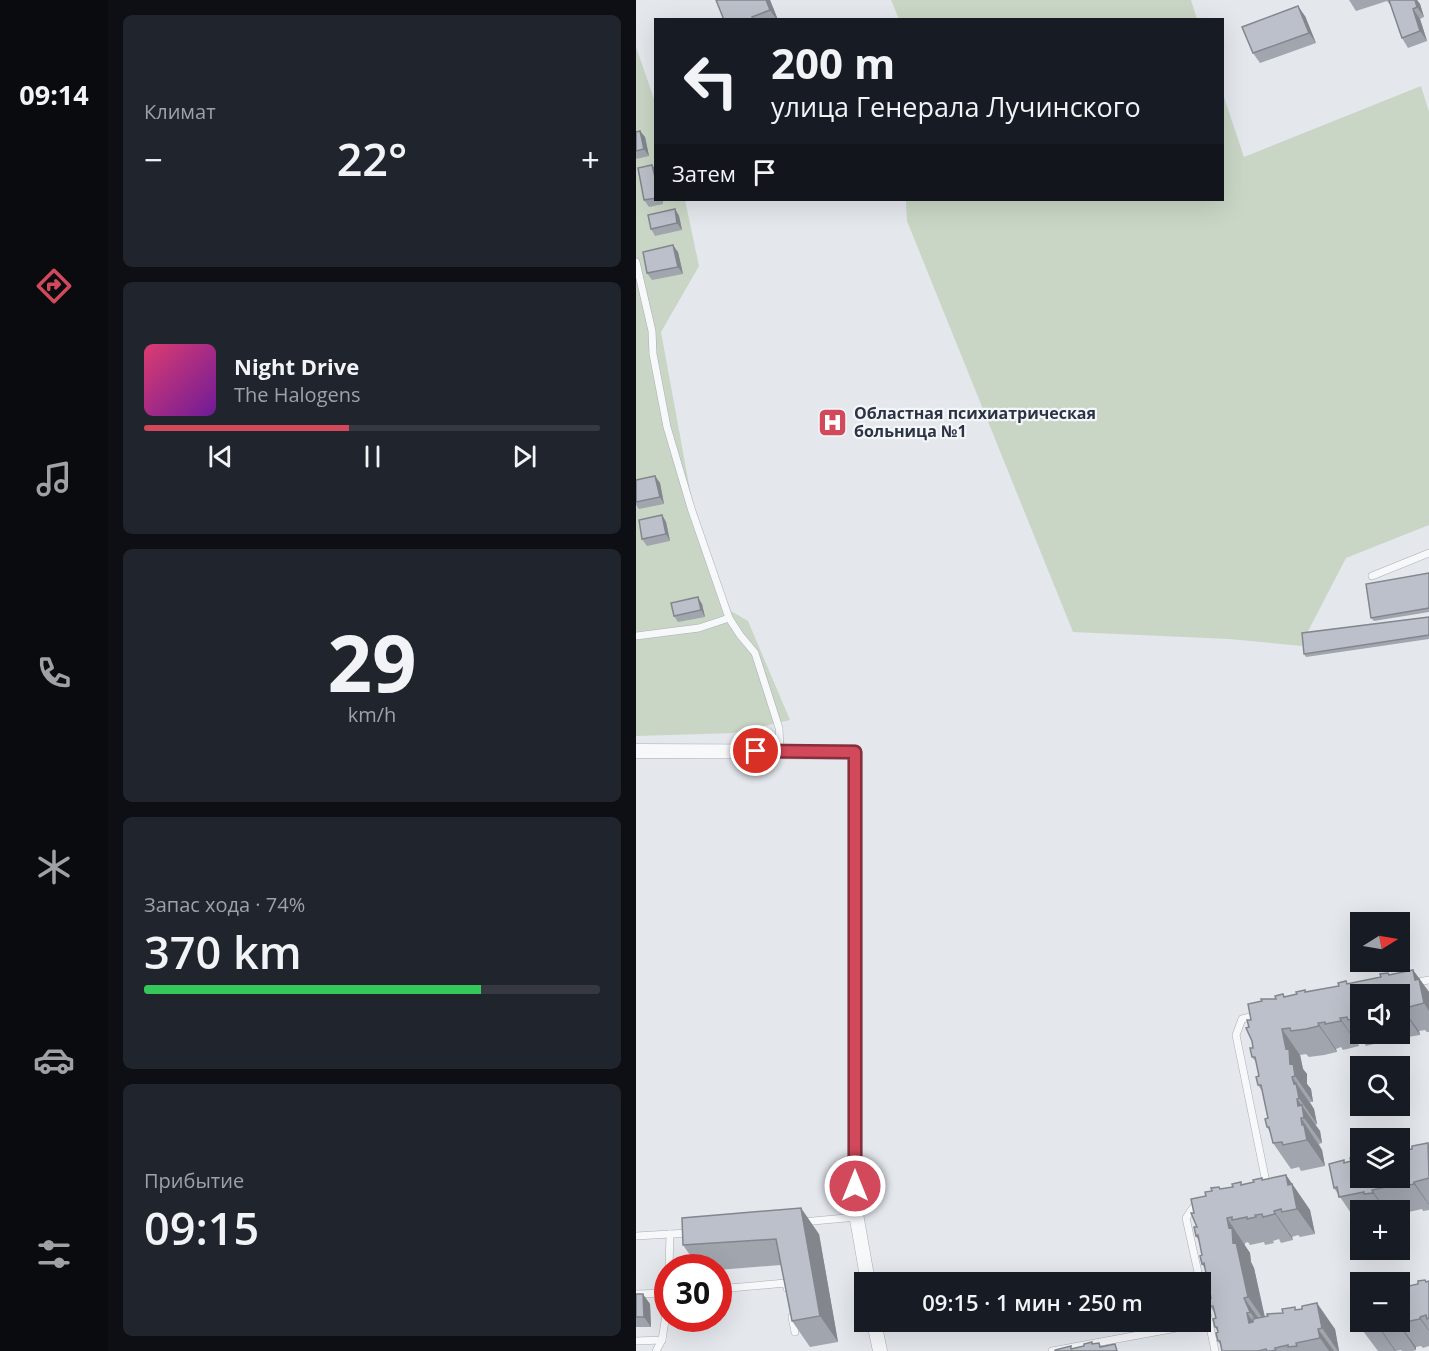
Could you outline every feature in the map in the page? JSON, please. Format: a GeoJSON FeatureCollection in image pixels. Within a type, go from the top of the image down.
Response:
{"type":"FeatureCollection","features":[{"type":"Feature","properties":{"kind":"street"},"geometry":{"type":"LineString","coordinates":[[636,751],[855,752],[857,1217],[866,1272]]}},
{"type":"Feature","properties":{"kind":"street"},"geometry":{"type":"LineString","coordinates":[[876,1332],[880,1351]]}},
{"type":"Feature","properties":{"kind":"lane"},"geometry":{"type":"LineString","coordinates":[[636,262],[652,331],[653,354],[667,427],[691,508],[729,618],[755,653],[779,728],[780,751]]}},
{"type":"Feature","properties":{"kind":"lane"},"geometry":{"type":"LineString","coordinates":[[1372,576],[1429,553]]}},
{"type":"Feature","properties":{"kind":"lane"},"geometry":{"type":"LineString","coordinates":[[636,636],[699,628],[729,618]]}},
{"type":"Feature","properties":{"kind":"lane"},"geometry":{"type":"LineString","coordinates":[[1410,984],[1429,980]]}},
{"type":"Feature","properties":{"kind":"lane"},"geometry":{"type":"LineString","coordinates":[[1257,1189],[1267,1187],[1236,1035],[1242,1019],[1265,1014]]}},
{"type":"Feature","properties":{"kind":"lane"},"geometry":{"type":"LineString","coordinates":[[1198,1272],[1186,1218],[1196,1202],[1206,1200]]}},
{"type":"Feature","properties":{"kind":"lane"},"geometry":{"type":"LineString","coordinates":[[793,1223],[857,1217]]}},
{"type":"Feature","properties":{"kind":"lane"},"geometry":{"type":"LineString","coordinates":[[636,1236],[703,1231]]}},
{"type":"Feature","properties":{"kind":"lane"},"geometry":{"type":"LineString","coordinates":[[669,1254],[670,1234]]}},
{"type":"Feature","properties":{"kind":"lane"},"geometry":{"type":"LineString","coordinates":[[732,1288],[786,1283],[788,1293]]}},
{"type":"Feature","properties":{"kind":"lane"},"geometry":{"type":"LineString","coordinates":[[636,1294],[654,1293]]}},
{"type":"Feature","properties":{"kind":"lane"},"geometry":{"type":"LineString","coordinates":[[791,1313],[795,1332]]}},
{"type":"Feature","properties":{"kind":"lane"},"geometry":{"type":"LineString","coordinates":[[656,1351],[663,1332]]}},
{"type":"Feature","properties":{"kind":"lane"},"geometry":{"type":"LineString","coordinates":[[1052,1351],[1155,1332]]}},
{"type":"Feature","properties":{"kind":"lane"},"geometry":{"type":"LineString","coordinates":[[1211,1332],[1215,1351]]}},
{"type":"Feature","properties":{"kind":"lane"},"geometry":{"type":"LineString","coordinates":[[636,1341],[662,1340]]}},
{"type":"Feature","properties":{"kind":"green space"},"geometry":{"type":"Polygon","coordinates":[[[891,0],[1191,0],[1197,18],[899,18],[891,0]]]}},
{"type":"Feature","properties":{"kind":"green space"},"geometry":{"type":"Polygon","coordinates":[[[636,47],[654,99],[654,201],[685,201],[699,266],[661,332],[694,512],[731,611],[748,621],[790,720],[735,733],[636,736],[636,47]]]}},
{"type":"Feature","properties":{"kind":"green space"},"geometry":{"type":"Polygon","coordinates":[[[1421,86],[1429,112],[1429,525],[1346,558],[1305,637],[1303,646],[1229,639],[1073,632],[907,221],[906,201],[1224,201],[1224,97],[1244,157],[1421,86]]]}},
{"type":"Feature","properties":{"kind":"building"},"geometry":{"type":"Polygon","coordinates":[[[716,0],[766,0],[770,10],[752,18],[723,18],[716,0]]]}},
{"type":"Feature","properties":{"kind":"building"},"geometry":{"type":"Polygon","coordinates":[[[1389,0],[1415,0],[1417,7],[1413,9],[1420,31],[1402,38],[1389,0]]]}},
{"type":"Feature","properties":{"kind":"building"},"geometry":{"type":"Polygon","coordinates":[[[1298,6],[1309,33],[1253,53],[1242,27],[1298,6]]]}},
{"type":"Feature","properties":{"kind":"building"},"geometry":{"type":"Polygon","coordinates":[[[640,131],[644,149],[636,151],[636,132],[640,131]]]}},
{"type":"Feature","properties":{"kind":"building"},"geometry":{"type":"Polygon","coordinates":[[[652,165],[654,198],[644,200],[638,168],[652,165]]]}},
{"type":"Feature","properties":{"kind":"building"},"geometry":{"type":"Polygon","coordinates":[[[675,209],[677,223],[651,229],[648,215],[675,209]]]}},
{"type":"Feature","properties":{"kind":"building"},"geometry":{"type":"Polygon","coordinates":[[[673,245],[678,267],[647,273],[643,252],[673,245]]]}},
{"type":"Feature","properties":{"kind":"building"},"geometry":{"type":"Polygon","coordinates":[[[655,476],[660,497],[636,502],[636,480],[655,476]]]}},
{"type":"Feature","properties":{"kind":"building"},"geometry":{"type":"Polygon","coordinates":[[[662,515],[666,534],[642,539],[639,520],[662,515]]]}},
{"type":"Feature","properties":{"kind":"building"},"geometry":{"type":"Polygon","coordinates":[[[1429,573],[1429,608],[1371,618],[1366,584],[1429,573]]]}},
{"type":"Feature","properties":{"kind":"building"},"geometry":{"type":"Polygon","coordinates":[[[698,597],[701,610],[674,616],[671,603],[698,597]]]}},
{"type":"Feature","properties":{"kind":"building"},"geometry":{"type":"Polygon","coordinates":[[[1429,617],[1429,635],[1304,654],[1302,633],[1429,617]]]}},
{"type":"Feature","properties":{"kind":"building"},"geometry":{"type":"Polygon","coordinates":[[[1413,970],[1415,980],[1419,979],[1424,1003],[1410,1007],[1410,984],[1350,984],[1350,1020],[1347,1017],[1340,1018],[1341,1021],[1318,1023],[1319,1026],[1306,1029],[1291,1031],[1290,1028],[1282,1029],[1286,1049],[1289,1048],[1290,1064],[1293,1063],[1295,1076],[1292,1077],[1294,1084],[1296,1083],[1298,1106],[1302,1105],[1304,1118],[1301,1118],[1302,1125],[1304,1125],[1307,1140],[1283,1145],[1282,1142],[1273,1143],[1265,1119],[1268,1118],[1261,1085],[1258,1085],[1256,1077],[1259,1076],[1255,1057],[1252,1057],[1250,1048],[1253,1048],[1252,1041],[1246,1028],[1249,1027],[1247,1020],[1251,1020],[1248,1004],[1262,1001],[1261,999],[1276,999],[1275,996],[1283,994],[1284,997],[1305,990],[1305,992],[1339,986],[1338,983],[1346,981],[1347,984],[1381,977],[1380,974],[1388,973],[1389,975],[1413,970]]]}},
{"type":"Feature","properties":{"kind":"building"},"geometry":{"type":"Polygon","coordinates":[[[1428,1143],[1429,1178],[1410,1185],[1410,1149],[1412,1146],[1428,1143]]]}},
{"type":"Feature","properties":{"kind":"building"},"geometry":{"type":"Polygon","coordinates":[[[1344,1160],[1344,1163],[1350,1161],[1350,1188],[1381,1188],[1372,1190],[1373,1193],[1364,1194],[1364,1192],[1339,1197],[1337,1187],[1334,1188],[1329,1164],[1344,1160]]]}},
{"type":"Feature","properties":{"kind":"building"},"geometry":{"type":"Polygon","coordinates":[[[1286,1175],[1288,1185],[1292,1184],[1297,1209],[1282,1212],[1281,1209],[1274,1211],[1275,1214],[1263,1217],[1262,1214],[1247,1219],[1247,1217],[1232,1220],[1232,1217],[1227,1218],[1229,1228],[1232,1227],[1233,1243],[1236,1242],[1248,1297],[1244,1298],[1250,1312],[1247,1313],[1249,1323],[1253,1322],[1253,1319],[1268,1316],[1267,1314],[1283,1313],[1282,1309],[1295,1307],[1295,1310],[1302,1309],[1302,1306],[1317,1303],[1322,1328],[1318,1329],[1320,1338],[1296,1343],[1297,1346],[1288,1347],[1288,1345],[1275,1348],[1276,1350],[1271,1351],[1266,1349],[1222,1351],[1213,1319],[1216,1318],[1213,1306],[1211,1306],[1211,1272],[1206,1272],[1204,1263],[1202,1264],[1198,1235],[1196,1236],[1194,1227],[1197,1227],[1191,1213],[1194,1213],[1191,1199],[1206,1196],[1205,1192],[1212,1191],[1211,1188],[1233,1187],[1232,1184],[1241,1182],[1241,1185],[1254,1182],[1253,1180],[1262,1178],[1262,1180],[1286,1175]]]}},
{"type":"Feature","properties":{"kind":"building"},"geometry":{"type":"Polygon","coordinates":[[[801,1208],[820,1316],[792,1321],[776,1239],[683,1245],[682,1218],[801,1208]]]}},
{"type":"Feature","properties":{"kind":"building"},"geometry":{"type":"Polygon","coordinates":[[[1418,1281],[1429,1281],[1429,1318],[1427,1319],[1426,1315],[1410,1321],[1410,1286],[1418,1284],[1418,1281]]]}},
{"type":"Feature","properties":{"kind":"building"},"geometry":{"type":"Polygon","coordinates":[[[636,1294],[643,1294],[644,1317],[636,1317],[636,1294]]]}},
{"type":"Feature","properties":{"kind":"building"},"geometry":{"type":"Polygon","coordinates":[[[1092,1342],[1092,1344],[1099,1343],[1100,1347],[1115,1344],[1117,1351],[1055,1351],[1071,1346],[1071,1349],[1084,1346],[1092,1342]]]}},
{"type":"Feature","properties":{"kind":"place","name":"Областная психиатрическая больница №1"},"geometry":{"type":"Point","coordinates":[833,422]}},
{"type":"Feature","properties":{"kind":"route"},"geometry":{"type":"LineString","coordinates":[[756,751],[855,752],[855,1186]]}}]}
